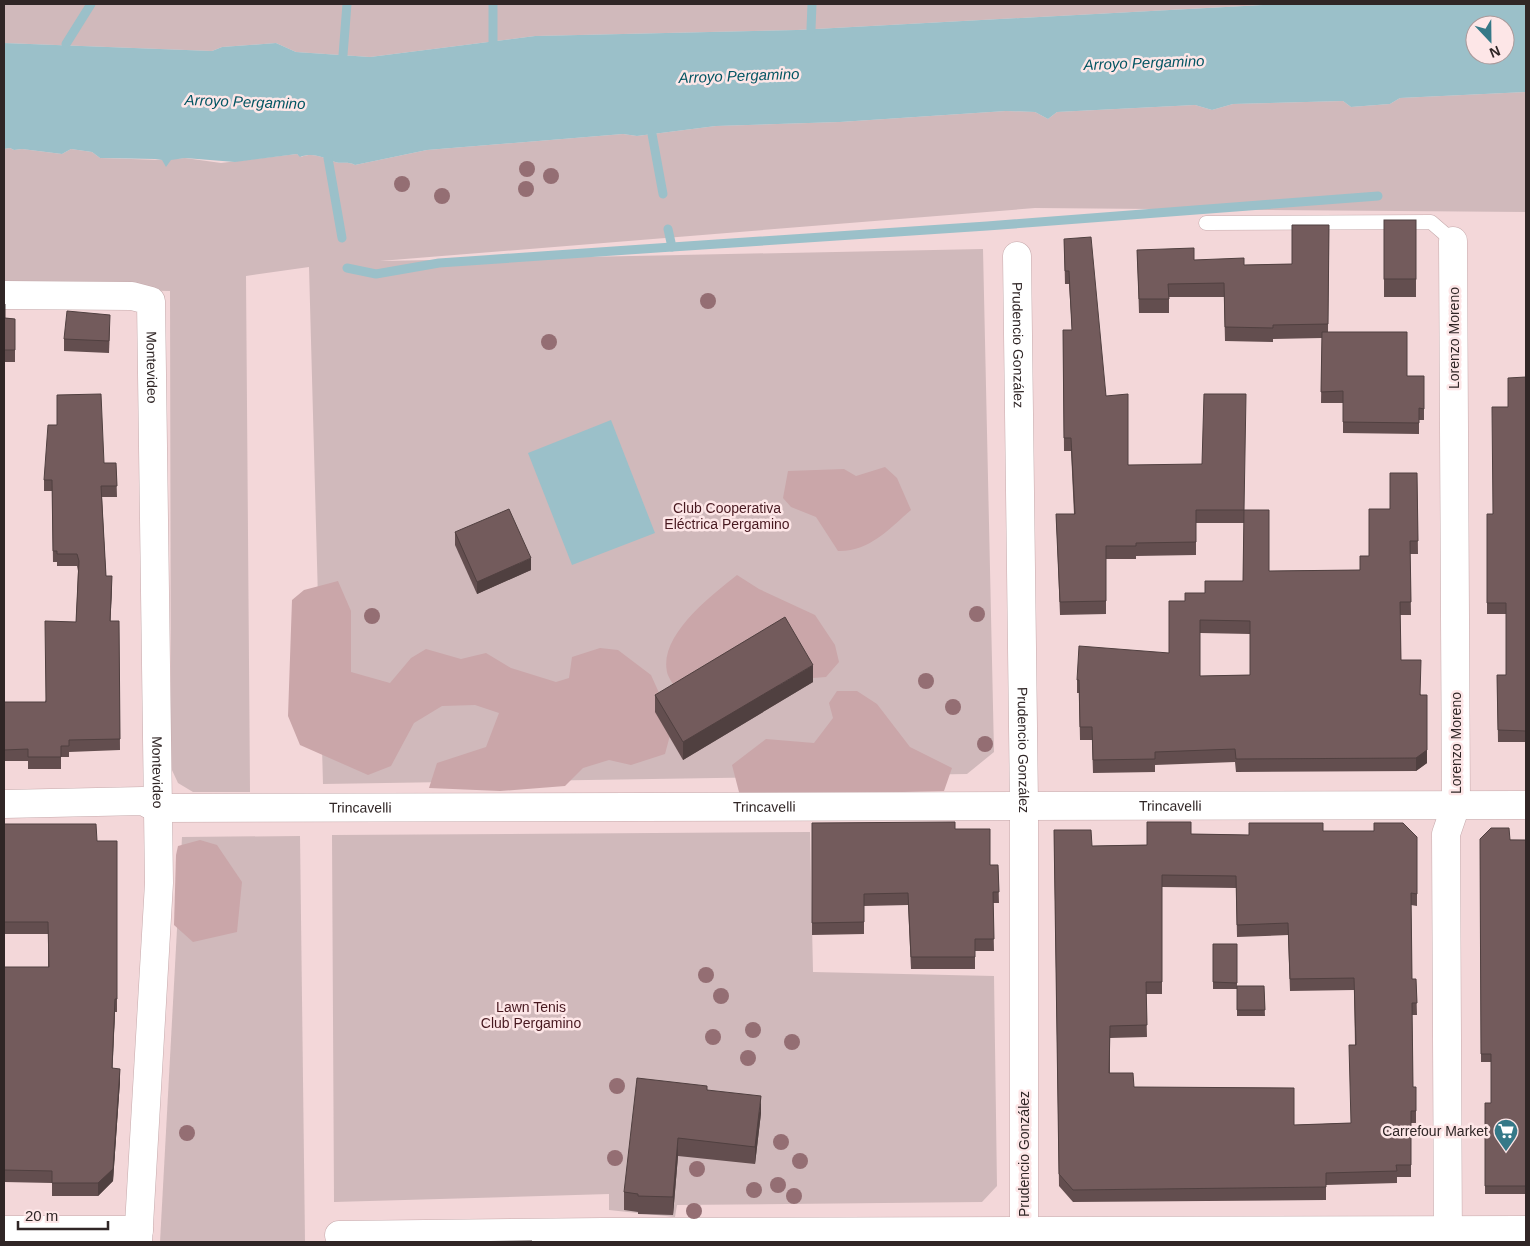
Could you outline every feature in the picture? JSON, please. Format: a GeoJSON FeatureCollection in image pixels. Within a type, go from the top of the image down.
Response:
{"type":"FeatureCollection","features":[{"type":"Feature","properties":{"kind":"street","name":"Lorenzo Moreno"},"geometry":{"type":"LineString","coordinates":[[1448,1236],[1446,834],[1456,805],[1453,241]]}},
{"type":"Feature","properties":{"kind":"street","name":"Prudencio González"},"geometry":{"type":"LineString","coordinates":[[1017,256],[1024,805],[1024,1236]]}},
{"type":"Feature","properties":{"kind":"street","name":"Montevideo"},"geometry":{"type":"LineString","coordinates":[[4,295],[132,296],[151,301],[156,808],[159,883],[138,1236]]}},
{"type":"Feature","properties":{"kind":"street","name":"Trincavelli"},"geometry":{"type":"LineString","coordinates":[[4,804],[143,801],[156,808],[1526,805]]}},
{"type":"Feature","properties":{"kind":"street"},"geometry":{"type":"LineString","coordinates":[[4,1230],[138,1236]]}},
{"type":"Feature","properties":{"kind":"street"},"geometry":{"type":"LineString","coordinates":[[337,1239],[1448,1236],[1526,1230]]}},
{"type":"Feature","properties":{"kind":"lane"},"geometry":{"type":"LineString","coordinates":[[1206,223],[1431,222],[1453,241]]}},
{"type":"Feature","properties":{"kind":"green space"},"geometry":{"type":"Polygon","coordinates":[[[4,4],[1280,4],[797,30],[535,36],[370,57],[296,52],[276,43],[222,47],[212,51],[4,43],[4,4]]]}},
{"type":"Feature","properties":{"kind":"green space","name":"Club Cooperativa Eléctrica Pergamino"},"geometry":{"type":"Polygon","coordinates":[[[1526,92],[1526,212],[1035,208],[380,261],[983,249],[994,752],[967,774],[323,784],[309,267],[246,276],[250,792],[193,792],[178,783],[171,768],[170,291],[4,287],[4,149],[10,148],[14,150],[22,149],[62,154],[71,149],[92,152],[100,158],[162,160],[185,158],[221,163],[297,154],[301,157],[314,155],[335,162],[355,165],[427,150],[623,134],[637,136],[716,126],[840,122],[1006,111],[1035,112],[1048,119],[1057,112],[1195,105],[1212,110],[1233,104],[1343,101],[1351,107],[1390,104],[1400,98],[1526,92]]]}},
{"type":"Feature","properties":{"kind":"green space","name":"Lawn Tenis Club Pergamino"},"geometry":{"type":"Polygon","coordinates":[[[810,832],[813,972],[994,976],[997,1186],[982,1202],[677,1205],[675,1217],[609,1210],[609,1194],[334,1202],[332,835],[810,832]]]}},
{"type":"Feature","properties":{"kind":"green space"},"geometry":{"type":"Polygon","coordinates":[[[300,836],[305,1242],[160,1242],[182,837],[300,836]]]}},
{"type":"Feature","properties":{"kind":"shaded area"},"geometry":{"type":"Polygon","coordinates":[[[885,467],[897,478],[911,510],[878,538],[859,548],[838,551],[816,517],[791,507],[783,498],[788,471],[844,469],[856,476],[885,467]]]}},
{"type":"Feature","properties":{"kind":"shaded area"},"geometry":{"type":"Polygon","coordinates":[[[737,575],[759,589],[815,615],[835,645],[839,662],[826,677],[676,689],[667,672],[667,658],[671,644],[679,630],[690,617],[714,593],[737,575]]]}},
{"type":"Feature","properties":{"kind":"shaded area"},"geometry":{"type":"Polygon","coordinates":[[[338,581],[351,611],[351,672],[390,683],[411,658],[426,649],[461,659],[486,653],[511,668],[556,682],[569,678],[572,657],[600,648],[618,650],[651,675],[673,724],[665,754],[631,765],[609,760],[583,768],[565,786],[500,791],[429,788],[437,763],[486,747],[499,713],[475,705],[442,706],[414,723],[391,766],[368,775],[300,745],[288,716],[292,600],[304,590],[338,581]]]}},
{"type":"Feature","properties":{"kind":"shaded area"},"geometry":{"type":"Polygon","coordinates":[[[837,691],[857,691],[877,704],[910,747],[952,768],[944,791],[740,796],[732,765],[766,739],[814,743],[833,718],[829,703],[837,691]]]}},
{"type":"Feature","properties":{"kind":"shaded area"},"geometry":{"type":"Polygon","coordinates":[[[200,840],[217,845],[242,882],[237,932],[193,942],[174,925],[176,855],[178,846],[200,840]]]}},
{"type":"Feature","properties":{"kind":"water","name":"Arroyo Pergamino"},"geometry":{"type":"Polygon","coordinates":[[[1280,4],[1526,4],[1526,92],[1400,98],[1390,104],[1351,107],[1343,101],[1233,104],[1212,110],[1195,105],[1057,112],[1048,119],[1035,112],[1006,111],[840,122],[716,126],[637,136],[623,134],[427,150],[355,165],[335,162],[314,155],[300,157],[297,154],[235,162],[185,158],[171,160],[166,167],[162,160],[100,158],[92,152],[71,149],[62,154],[22,149],[4,149],[4,43],[212,51],[222,47],[276,43],[296,52],[370,57],[535,36],[797,30],[1280,4]]]}},
{"type":"Feature","properties":{"kind":"water"},"geometry":{"type":"Polygon","coordinates":[[[611,420],[655,533],[572,565],[528,453],[611,420]]]}},
{"type":"Feature","properties":{"kind":"building"},"geometry":{"type":"Polygon","coordinates":[[[1384,220],[1416,220],[1416,279],[1384,279],[1384,220]]]}},
{"type":"Feature","properties":{"kind":"building"},"geometry":{"type":"Polygon","coordinates":[[[1292,225],[1329,225],[1328,324],[1273,325],[1273,328],[1225,327],[1224,283],[1168,284],[1169,299],[1139,299],[1137,250],[1194,248],[1194,260],[1244,258],[1244,265],[1292,264],[1292,225]]]}},
{"type":"Feature","properties":{"kind":"building"},"geometry":{"type":"Polygon","coordinates":[[[1091,237],[1106,396],[1128,394],[1128,465],[1202,464],[1204,394],[1246,394],[1244,510],[1196,510],[1196,542],[1136,543],[1136,546],[1106,546],[1106,601],[1060,602],[1056,514],[1075,514],[1071,438],[1064,438],[1063,330],[1072,330],[1069,271],[1065,271],[1064,239],[1091,237]]]}},
{"type":"Feature","properties":{"kind":"building"},"geometry":{"type":"Polygon","coordinates":[[[4,304],[5,318],[15,319],[15,350],[4,350],[4,304]]]}},
{"type":"Feature","properties":{"kind":"building"},"geometry":{"type":"Polygon","coordinates":[[[67,311],[110,315],[109,341],[64,339],[67,311]]]}},
{"type":"Feature","properties":{"kind":"building"},"geometry":{"type":"Polygon","coordinates":[[[1322,332],[1407,332],[1407,376],[1424,376],[1424,409],[1419,408],[1419,423],[1343,422],[1343,391],[1321,392],[1322,332]]]}},
{"type":"Feature","properties":{"kind":"building"},"geometry":{"type":"Polygon","coordinates":[[[1526,377],[1526,731],[1498,730],[1497,675],[1506,675],[1506,603],[1487,603],[1487,514],[1493,514],[1492,407],[1508,407],[1508,378],[1526,377]]]}},
{"type":"Feature","properties":{"kind":"building"},"geometry":{"type":"Polygon","coordinates":[[[101,394],[104,463],[116,463],[117,486],[101,486],[106,576],[112,576],[110,621],[119,621],[120,739],[69,740],[69,746],[61,746],[61,757],[28,757],[28,749],[4,750],[4,702],[46,702],[45,621],[76,622],[79,561],[77,554],[57,554],[57,551],[53,551],[52,480],[44,480],[48,425],[57,425],[57,395],[101,394]]]}},
{"type":"Feature","properties":{"kind":"building"},"geometry":{"type":"Polygon","coordinates":[[[1390,473],[1417,473],[1418,541],[1410,541],[1411,602],[1400,602],[1401,660],[1421,660],[1420,695],[1427,695],[1427,750],[1416,758],[1236,759],[1235,749],[1155,752],[1155,759],[1093,760],[1092,727],[1080,727],[1079,680],[1077,680],[1079,646],[1169,653],[1169,601],[1185,601],[1185,593],[1205,593],[1205,581],[1243,581],[1244,510],[1269,510],[1269,571],[1360,570],[1360,556],[1369,556],[1369,509],[1390,509],[1390,473]],[[1200,620],[1200,676],[1250,675],[1250,621],[1200,620]]]}},
{"type":"Feature","properties":{"kind":"building"},"geometry":{"type":"Polygon","coordinates":[[[509,509],[531,558],[477,582],[455,532],[509,509]]]}},
{"type":"Feature","properties":{"kind":"building"},"geometry":{"type":"Polygon","coordinates":[[[785,617],[813,665],[683,742],[655,695],[785,617]]]}},
{"type":"Feature","properties":{"kind":"building"},"geometry":{"type":"Polygon","coordinates":[[[955,822],[955,829],[990,829],[990,865],[998,865],[999,892],[993,892],[994,939],[975,939],[975,957],[911,957],[908,893],[864,894],[864,922],[812,923],[812,823],[955,822]]]}},
{"type":"Feature","properties":{"kind":"building"},"geometry":{"type":"Polygon","coordinates":[[[1147,822],[1191,822],[1191,834],[1249,835],[1249,823],[1323,823],[1323,831],[1374,831],[1374,823],[1403,823],[1417,837],[1417,894],[1411,893],[1412,979],[1416,979],[1417,1003],[1412,1003],[1413,1087],[1416,1087],[1416,1111],[1411,1111],[1411,1165],[1396,1165],[1397,1171],[1326,1173],[1326,1187],[1073,1190],[1059,1174],[1054,830],[1091,830],[1092,846],[1147,845],[1147,822]],[[1162,875],[1162,982],[1146,982],[1147,1025],[1110,1026],[1109,1073],[1133,1073],[1134,1087],[1294,1088],[1294,1125],[1351,1123],[1349,1045],[1356,1045],[1354,978],[1290,979],[1288,923],[1237,925],[1236,876],[1162,875]]]}},
{"type":"Feature","properties":{"kind":"building"},"geometry":{"type":"Polygon","coordinates":[[[4,824],[96,824],[97,841],[117,841],[117,999],[115,999],[112,1068],[120,1069],[113,1169],[98,1183],[52,1183],[52,1171],[4,1170],[4,967],[49,967],[48,922],[4,922],[4,824]]]}},
{"type":"Feature","properties":{"kind":"building"},"geometry":{"type":"Polygon","coordinates":[[[1491,828],[1509,828],[1510,840],[1526,840],[1526,1186],[1485,1186],[1485,1103],[1491,1103],[1491,1054],[1481,1054],[1480,839],[1491,828]]]}},
{"type":"Feature","properties":{"kind":"building"},"geometry":{"type":"Polygon","coordinates":[[[1213,944],[1237,944],[1237,983],[1213,982],[1213,944]]]}},
{"type":"Feature","properties":{"kind":"building"},"geometry":{"type":"Polygon","coordinates":[[[1237,986],[1264,986],[1265,1010],[1237,1010],[1237,986]]]}},
{"type":"Feature","properties":{"kind":"building"},"geometry":{"type":"Polygon","coordinates":[[[637,1078],[707,1086],[707,1090],[761,1096],[755,1147],[678,1138],[673,1197],[638,1196],[638,1194],[624,1192],[637,1078]]]}},
{"type":"Feature","properties":{"kind":"building"},"geometry":{"type":"Polygon","coordinates":[[[532,1241],[532,1242],[449,1242],[532,1241]]]}},
{"type":"Feature","properties":{"kind":"waterway"},"geometry":{"type":"LineString","coordinates":[[66,44],[91,4]]}},
{"type":"Feature","properties":{"kind":"waterway"},"geometry":{"type":"LineString","coordinates":[[343,55],[347,4]]}},
{"type":"Feature","properties":{"kind":"waterway"},"geometry":{"type":"LineString","coordinates":[[493,4],[493,41]]}},
{"type":"Feature","properties":{"kind":"waterway"},"geometry":{"type":"LineString","coordinates":[[811,29],[812,4]]}},
{"type":"Feature","properties":{"kind":"waterway"},"geometry":{"type":"LineString","coordinates":[[652,134],[663,194]]}},
{"type":"Feature","properties":{"kind":"waterway"},"geometry":{"type":"LineString","coordinates":[[328,158],[342,238]]}},
{"type":"Feature","properties":{"kind":"waterway"},"geometry":{"type":"LineString","coordinates":[[668,229],[672,247],[987,226],[1378,196]]}},
{"type":"Feature","properties":{"kind":"waterway"},"geometry":{"type":"LineString","coordinates":[[347,268],[376,274],[439,263],[672,247]]}},
{"type":"Feature","properties":{"kind":"place","name":"Carrefour Market"},"geometry":{"type":"Point","coordinates":[1506,1152]}}]}
